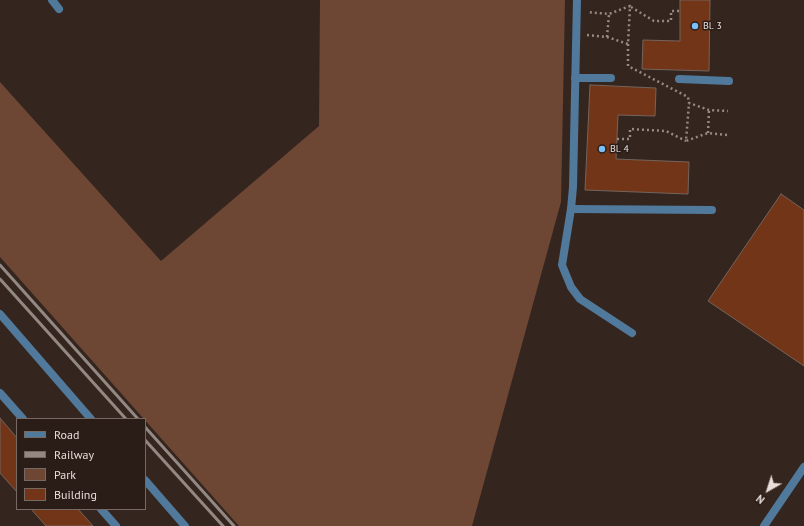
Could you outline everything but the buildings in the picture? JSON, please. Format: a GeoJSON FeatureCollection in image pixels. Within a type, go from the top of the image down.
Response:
{"type":"FeatureCollection","features":[{"type":"Feature","properties":{"kind":"street"},"geometry":{"type":"LineString","coordinates":[[52,0],[60,9]]}},
{"type":"Feature","properties":{"kind":"street"},"geometry":{"type":"LineString","coordinates":[[577,0],[573,186],[562,266],[571,287],[580,299],[632,333]]}},
{"type":"Feature","properties":{"kind":"street"},"geometry":{"type":"LineString","coordinates":[[575,78],[611,78]]}},
{"type":"Feature","properties":{"kind":"street"},"geometry":{"type":"LineString","coordinates":[[680,79],[729,81]]}},
{"type":"Feature","properties":{"kind":"street"},"geometry":{"type":"LineString","coordinates":[[571,209],[712,210]]}},
{"type":"Feature","properties":{"kind":"street"},"geometry":{"type":"LineString","coordinates":[[0,314],[90,418]]}},
{"type":"Feature","properties":{"kind":"street"},"geometry":{"type":"LineString","coordinates":[[0,393],[22,418]]}},
{"type":"Feature","properties":{"kind":"street"},"geometry":{"type":"LineString","coordinates":[[764,526],[804,467]]}},
{"type":"Feature","properties":{"kind":"street"},"geometry":{"type":"LineString","coordinates":[[146,481],[186,526]]}},
{"type":"Feature","properties":{"kind":"street"},"geometry":{"type":"LineString","coordinates":[[102,510],[116,526]]}},
{"type":"Feature","properties":{"kind":"path"},"geometry":{"type":"LineString","coordinates":[[576,12],[609,14],[630,6]]}},
{"type":"Feature","properties":{"kind":"path"},"geometry":{"type":"LineString","coordinates":[[630,6],[654,22],[671,21],[671,11],[680,11]]}},
{"type":"Feature","properties":{"kind":"path"},"geometry":{"type":"LineString","coordinates":[[630,6],[628,66],[688,97],[686,141]]}},
{"type":"Feature","properties":{"kind":"path"},"geometry":{"type":"LineString","coordinates":[[607,37],[609,14]]}},
{"type":"Feature","properties":{"kind":"path"},"geometry":{"type":"LineString","coordinates":[[576,34],[607,37],[628,44]]}},
{"type":"Feature","properties":{"kind":"path"},"geometry":{"type":"LineString","coordinates":[[688,103],[709,110],[728,111]]}},
{"type":"Feature","properties":{"kind":"path"},"geometry":{"type":"LineString","coordinates":[[708,133],[709,110]]}},
{"type":"Feature","properties":{"kind":"path"},"geometry":{"type":"LineString","coordinates":[[617,139],[630,139],[630,129],[666,131],[686,141],[708,133],[727,135]]}},
{"type":"Feature","properties":{"kind":"green space"},"geometry":{"type":"Polygon","coordinates":[[[320,0],[565,0],[561,202],[472,526],[239,526],[146,421],[146,418],[143,418],[0,257],[0,82],[161,261],[319,126],[320,0]]]}},
{"type":"Feature","properties":{"kind":"railway"},"geometry":{"type":"LineString","coordinates":[[0,265],[137,418]]}},
{"type":"Feature","properties":{"kind":"railway"},"geometry":{"type":"LineString","coordinates":[[0,279],[125,418]]}},
{"type":"Feature","properties":{"kind":"railway"},"geometry":{"type":"LineString","coordinates":[[146,428],[234,526]]}},
{"type":"Feature","properties":{"kind":"railway"},"geometry":{"type":"LineString","coordinates":[[146,441],[223,526]]}},
{"type":"Feature","properties":{"kind":"place","name":"Bl. 3"},"geometry":{"type":"Point","coordinates":[695,26]}},
{"type":"Feature","properties":{"kind":"place","name":"Bl. 4"},"geometry":{"type":"Point","coordinates":[602,149]}}]}
